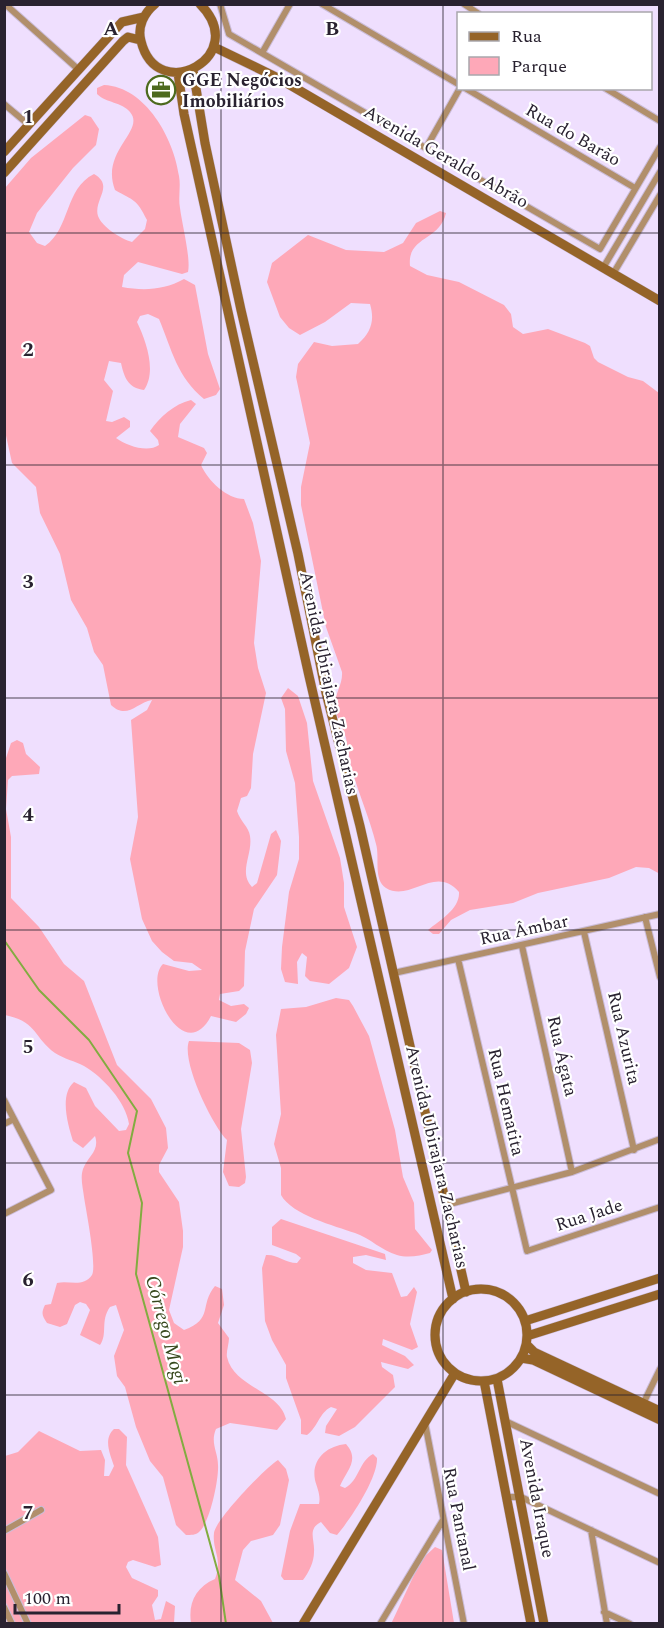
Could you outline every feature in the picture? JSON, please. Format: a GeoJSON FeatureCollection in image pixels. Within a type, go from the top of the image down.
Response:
{"type":"FeatureCollection","features":[{"type":"Feature","properties":{"kind":"main road"},"geometry":{"type":"LineString","coordinates":[[155,4],[144,17],[140,40],[144,53],[151,62],[168,72],[178,73],[202,64],[214,46],[214,23],[200,4]]}},
{"type":"Feature","properties":{"kind":"main road"},"geometry":{"type":"LineString","coordinates":[[4,152],[122,22],[144,17]]}},
{"type":"Feature","properties":{"kind":"main road"},"geometry":{"type":"LineString","coordinates":[[4,173],[123,41],[128,37],[140,40]]}},
{"type":"Feature","properties":{"kind":"main road","name":"Avenida Geraldo Abrão"},"geometry":{"type":"LineString","coordinates":[[214,46],[278,78],[660,301]]}},
{"type":"Feature","properties":{"kind":"main road","name":"Avenida Ubirajara Zacharias"},"geometry":{"type":"LineString","coordinates":[[193,69],[205,143],[298,554],[326,693],[394,973],[466,1292]]}},
{"type":"Feature","properties":{"kind":"main road","name":"Avenida Ubirajara Zacharias"},"geometry":{"type":"LineString","coordinates":[[178,73],[184,114],[309,676],[453,1299]]}},
{"type":"Feature","properties":{"kind":"main road"},"geometry":{"type":"LineString","coordinates":[[525,1321],[660,1278]]}},
{"type":"Feature","properties":{"kind":"main road"},"geometry":{"type":"LineString","coordinates":[[490,1290],[502,1294],[512,1301],[525,1321],[527,1340],[522,1358],[507,1374],[497,1379],[484,1382],[464,1378],[455,1373],[441,1358],[435,1339],[438,1319],[453,1299],[466,1292],[490,1290]]}},
{"type":"Feature","properties":{"kind":"main road"},"geometry":{"type":"LineString","coordinates":[[527,1340],[660,1294]]}},
{"type":"Feature","properties":{"kind":"main road"},"geometry":{"type":"LineString","coordinates":[[527,1340],[534,1352],[641,1407],[660,1420]]}},
{"type":"Feature","properties":{"kind":"main road"},"geometry":{"type":"LineString","coordinates":[[522,1358],[533,1360],[641,1407],[660,1411]]}},
{"type":"Feature","properties":{"kind":"main road"},"geometry":{"type":"LineString","coordinates":[[303,1623],[424,1420],[455,1373]]}},
{"type":"Feature","properties":{"kind":"main road","name":"Avenida Iraque"},"geometry":{"type":"LineString","coordinates":[[497,1379],[544,1623]]}},
{"type":"Feature","properties":{"kind":"main road","name":"Avenida Iraque"},"geometry":{"type":"LineString","coordinates":[[484,1382],[531,1623]]}},
{"type":"Feature","properties":{"kind":"street"},"geometry":{"type":"LineString","coordinates":[[5,4],[79,70]]}},
{"type":"Feature","properties":{"kind":"street"},"geometry":{"type":"LineString","coordinates":[[220,4],[229,34],[600,249],[660,147]]}},
{"type":"Feature","properties":{"kind":"street"},"geometry":{"type":"LineString","coordinates":[[262,53],[290,4]]}},
{"type":"Feature","properties":{"kind":"street"},"geometry":{"type":"LineString","coordinates":[[322,4],[457,85]]}},
{"type":"Feature","properties":{"kind":"street"},"geometry":{"type":"LineString","coordinates":[[426,148],[457,90]]}},
{"type":"Feature","properties":{"kind":"street","name":"Rua do Barão"},"geometry":{"type":"LineString","coordinates":[[468,90],[635,188]]}},
{"type":"Feature","properties":{"kind":"street"},"geometry":{"type":"LineString","coordinates":[[608,90],[660,121]]}},
{"type":"Feature","properties":{"kind":"street"},"geometry":{"type":"LineString","coordinates":[[4,104],[29,125]]}},
{"type":"Feature","properties":{"kind":"street"},"geometry":{"type":"LineString","coordinates":[[603,268],[660,172]]}},
{"type":"Feature","properties":{"kind":"street"},"geometry":{"type":"LineString","coordinates":[[613,274],[660,195]]}},
{"type":"Feature","properties":{"kind":"street","name":"Rua Âmbar"},"geometry":{"type":"LineString","coordinates":[[394,973],[660,914]]}},
{"type":"Feature","properties":{"kind":"street"},"geometry":{"type":"LineString","coordinates":[[645,917],[660,977]]}},
{"type":"Feature","properties":{"kind":"street","name":"Rua Azurita"},"geometry":{"type":"LineString","coordinates":[[584,932],[634,1150]]}},
{"type":"Feature","properties":{"kind":"street","name":"Rua Ágata"},"geometry":{"type":"LineString","coordinates":[[522,946],[572,1172]]}},
{"type":"Feature","properties":{"kind":"street","name":"Rua Hematita"},"geometry":{"type":"LineString","coordinates":[[458,959],[510,1188],[527,1251]]}},
{"type":"Feature","properties":{"kind":"street"},"geometry":{"type":"LineString","coordinates":[[4,1100],[51,1190],[4,1214]]}},
{"type":"Feature","properties":{"kind":"street"},"geometry":{"type":"LineString","coordinates":[[4,1124],[14,1119]]}},
{"type":"Feature","properties":{"kind":"street"},"geometry":{"type":"LineString","coordinates":[[446,1205],[572,1172],[660,1139]]}},
{"type":"Feature","properties":{"kind":"street","name":"Rua Jade"},"geometry":{"type":"LineString","coordinates":[[527,1251],[660,1207]]}},
{"type":"Feature","properties":{"kind":"street"},"geometry":{"type":"LineString","coordinates":[[641,1407],[660,1369]]}},
{"type":"Feature","properties":{"kind":"street","name":"Rua Pantanal"},"geometry":{"type":"LineString","coordinates":[[424,1420],[464,1623]]}},
{"type":"Feature","properties":{"kind":"street"},"geometry":{"type":"LineString","coordinates":[[504,1421],[660,1494]]}},
{"type":"Feature","properties":{"kind":"street"},"geometry":{"type":"LineString","coordinates":[[507,1497],[520,1497],[660,1563]]}},
{"type":"Feature","properties":{"kind":"street"},"geometry":{"type":"LineString","coordinates":[[4,1531],[41,1510]]}},
{"type":"Feature","properties":{"kind":"street"},"geometry":{"type":"LineString","coordinates":[[380,1623],[443,1519]]}},
{"type":"Feature","properties":{"kind":"street"},"geometry":{"type":"LineString","coordinates":[[591,1530],[607,1623]]}},
{"type":"Feature","properties":{"kind":"street"},"geometry":{"type":"LineString","coordinates":[[4,1573],[28,1623]]}},
{"type":"Feature","properties":{"kind":"street"},"geometry":{"type":"LineString","coordinates":[[4,1607],[12,1623]]}},
{"type":"Feature","properties":{"kind":"street"},"geometry":{"type":"LineString","coordinates":[[604,1611],[630,1623]]}},
{"type":"Feature","properties":{"kind":"green space"},"geometry":{"type":"Polygon","coordinates":[[[104,85],[119,88],[133,95],[145,105],[164,131],[171,146],[179,176],[179,204],[189,266],[188,272],[182,274],[138,262],[124,275],[122,287],[154,289],[184,279],[195,285],[208,354],[220,389],[216,395],[204,399],[195,391],[181,372],[159,319],[148,314],[140,316],[137,322],[149,356],[148,382],[144,390],[134,387],[125,377],[121,363],[109,361],[104,380],[113,391],[106,421],[112,422],[124,417],[130,421],[130,427],[116,438],[132,446],[149,448],[159,445],[158,440],[150,431],[163,416],[185,402],[191,400],[196,404],[180,424],[178,437],[204,448],[207,453],[201,465],[208,477],[231,496],[244,499],[253,523],[261,561],[254,643],[258,668],[266,693],[253,754],[251,788],[247,796],[241,798],[237,811],[250,836],[246,869],[248,881],[252,887],[257,883],[271,834],[276,830],[281,841],[277,875],[254,909],[245,951],[244,986],[239,991],[220,994],[219,1000],[231,1006],[244,1004],[249,1008],[246,1014],[236,1022],[211,1016],[200,1030],[189,1033],[178,1028],[169,1017],[158,988],[158,974],[163,964],[189,971],[202,970],[192,963],[174,961],[152,941],[142,919],[130,859],[138,817],[131,720],[147,710],[152,700],[127,711],[111,705],[103,665],[94,652],[87,628],[71,600],[60,554],[40,513],[36,487],[12,463],[5,431],[5,188],[31,158],[85,115],[91,117],[99,129],[96,145],[73,168],[37,213],[29,232],[37,243],[45,246],[59,229],[77,189],[94,174],[103,183],[97,210],[103,224],[117,235],[132,242],[145,229],[147,220],[140,208],[134,201],[115,190],[112,176],[117,153],[132,127],[133,119],[127,109],[97,94],[97,88],[104,85]]]}},
{"type":"Feature","properties":{"kind":"green space"},"geometry":{"type":"Polygon","coordinates":[[[440,211],[446,213],[443,222],[418,243],[410,256],[410,266],[427,275],[459,282],[504,305],[511,314],[513,327],[523,334],[548,329],[585,343],[590,346],[598,362],[628,377],[643,381],[659,393],[660,874],[649,868],[636,867],[609,878],[538,893],[513,903],[470,910],[451,920],[439,934],[433,934],[428,930],[453,909],[459,892],[450,884],[441,882],[395,891],[386,888],[380,880],[376,844],[335,707],[342,672],[326,627],[301,505],[301,487],[310,443],[296,377],[298,364],[314,342],[332,346],[358,344],[371,326],[370,304],[351,303],[325,322],[300,335],[289,328],[280,317],[267,282],[272,263],[308,235],[346,250],[384,252],[403,243],[416,223],[440,211]]]}},
{"type":"Feature","properties":{"kind":"green space"},"geometry":{"type":"Polygon","coordinates":[[[288,688],[298,696],[307,723],[313,781],[340,858],[344,883],[344,907],[357,947],[349,968],[329,984],[310,981],[305,976],[307,957],[302,953],[297,962],[298,984],[285,982],[281,969],[289,892],[299,859],[295,783],[286,751],[285,709],[281,698],[288,688]]]}},
{"type":"Feature","properties":{"kind":"green space"},"geometry":{"type":"Polygon","coordinates":[[[17,740],[23,743],[26,754],[40,767],[39,774],[12,776],[8,780],[6,809],[11,837],[11,898],[39,927],[64,964],[84,981],[117,1065],[151,1099],[166,1128],[168,1148],[159,1165],[159,1172],[179,1202],[183,1231],[183,1247],[169,1310],[174,1323],[184,1330],[193,1326],[203,1316],[210,1293],[215,1286],[222,1289],[224,1305],[218,1323],[229,1338],[227,1357],[231,1367],[247,1383],[275,1401],[282,1409],[286,1419],[277,1430],[230,1423],[216,1429],[214,1443],[218,1472],[215,1490],[207,1520],[195,1534],[186,1535],[176,1525],[163,1477],[150,1461],[136,1427],[125,1387],[117,1376],[114,1356],[124,1330],[116,1305],[110,1307],[107,1312],[104,1336],[100,1345],[80,1335],[90,1310],[86,1304],[80,1302],[75,1305],[67,1324],[60,1327],[47,1323],[43,1314],[45,1305],[51,1304],[57,1283],[84,1281],[92,1275],[93,1270],[82,1176],[85,1164],[95,1150],[96,1141],[95,1136],[83,1148],[73,1141],[66,1110],[69,1088],[74,1082],[86,1088],[95,1106],[119,1131],[126,1130],[129,1124],[118,1099],[99,1077],[84,1066],[55,1053],[24,1022],[5,1015],[4,764],[11,743],[17,740]]]}},
{"type":"Feature","properties":{"kind":"green space"},"geometry":{"type":"Polygon","coordinates":[[[336,998],[349,1000],[369,1036],[395,1130],[403,1177],[414,1203],[415,1229],[432,1250],[430,1253],[401,1256],[392,1253],[360,1235],[304,1214],[281,1195],[281,1168],[274,1144],[281,1114],[276,1035],[281,1009],[306,1007],[336,998]]]}},
{"type":"Feature","properties":{"kind":"green space"},"geometry":{"type":"Polygon","coordinates":[[[189,1041],[239,1043],[250,1050],[252,1063],[241,1129],[246,1177],[245,1183],[239,1187],[229,1186],[223,1172],[227,1140],[199,1092],[189,1063],[189,1041]]]}},
{"type":"Feature","properties":{"kind":"green space"},"geometry":{"type":"Polygon","coordinates":[[[281,1219],[385,1254],[386,1260],[366,1255],[353,1257],[353,1263],[366,1270],[392,1273],[401,1297],[407,1296],[414,1287],[417,1292],[410,1324],[418,1347],[412,1350],[383,1339],[382,1345],[405,1356],[414,1365],[408,1369],[381,1362],[382,1367],[393,1375],[395,1387],[355,1427],[339,1436],[325,1433],[326,1426],[337,1409],[331,1407],[311,1432],[307,1435],[301,1434],[301,1420],[286,1378],[286,1365],[272,1340],[265,1321],[262,1268],[266,1255],[297,1263],[301,1258],[272,1245],[272,1227],[281,1219]]]}},
{"type":"Feature","properties":{"kind":"green space"},"geometry":{"type":"Polygon","coordinates":[[[114,1429],[119,1429],[127,1437],[126,1465],[158,1537],[161,1565],[155,1567],[133,1560],[128,1562],[126,1567],[132,1578],[158,1590],[158,1596],[152,1605],[155,1620],[161,1619],[166,1601],[175,1606],[174,1623],[5,1624],[5,1456],[18,1452],[39,1431],[80,1451],[101,1450],[105,1460],[104,1476],[109,1476],[114,1466],[108,1442],[114,1429]]]}},
{"type":"Feature","properties":{"kind":"green space"},"geometry":{"type":"Polygon","coordinates":[[[346,1444],[352,1460],[340,1486],[345,1488],[350,1485],[365,1461],[373,1454],[377,1458],[376,1466],[368,1487],[356,1509],[337,1535],[330,1533],[321,1522],[314,1528],[313,1559],[303,1580],[284,1580],[281,1576],[290,1531],[300,1504],[319,1504],[315,1466],[327,1451],[346,1444]]]}},
{"type":"Feature","properties":{"kind":"green space"},"geometry":{"type":"Polygon","coordinates":[[[278,1460],[286,1469],[289,1480],[280,1525],[273,1535],[251,1541],[243,1550],[235,1580],[261,1601],[273,1623],[191,1623],[192,1602],[195,1596],[203,1586],[215,1579],[217,1572],[218,1560],[214,1533],[217,1526],[242,1494],[278,1460]]]}},
{"type":"Feature","properties":{"kind":"green space"},"geometry":{"type":"Polygon","coordinates":[[[435,1547],[442,1550],[454,1623],[391,1624],[421,1560],[435,1547]]]}},
{"type":"Feature","properties":{"kind":"waterway","name":"Córrego Mogi"},"geometry":{"type":"LineString","coordinates":[[4,940],[39,990],[89,1040],[137,1111],[128,1153],[142,1203],[136,1274],[219,1576],[226,1624]]}},
{"type":"Feature","properties":{"kind":"place","name":"GGE Negócios Imobiliários"},"geometry":{"type":"Point","coordinates":[161,90]}}]}
